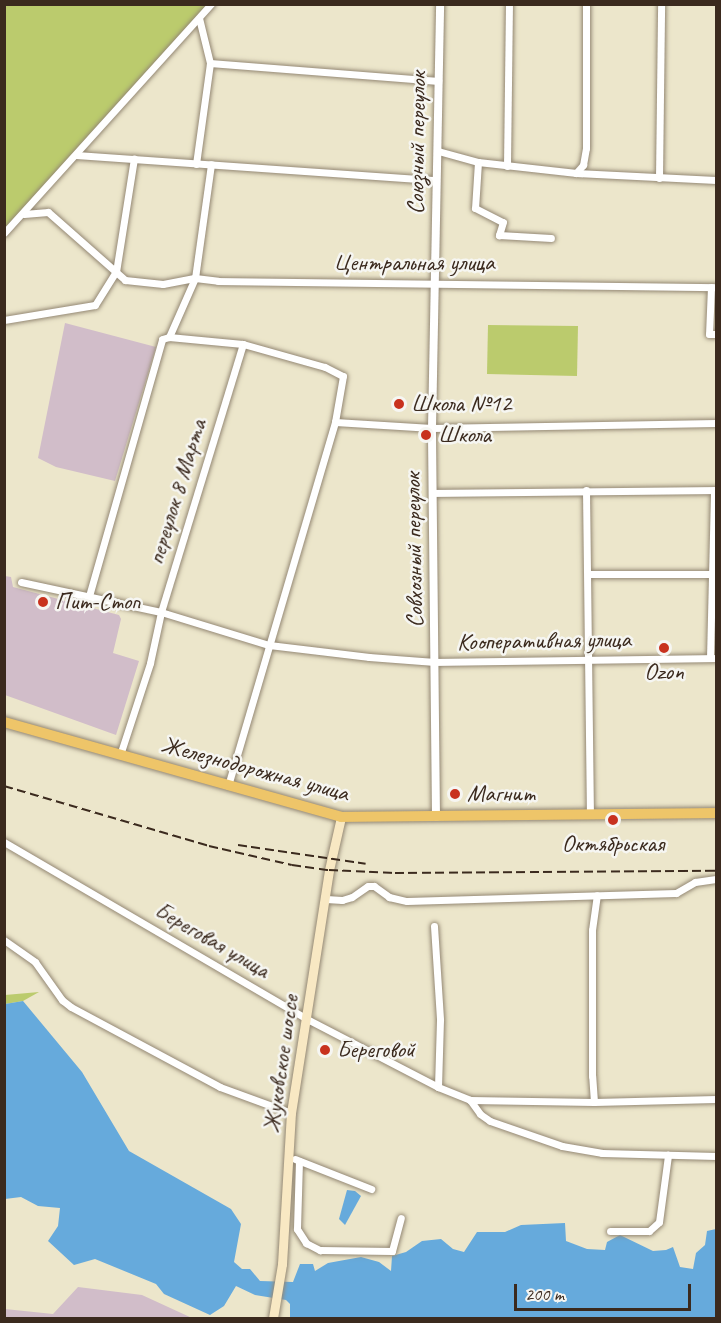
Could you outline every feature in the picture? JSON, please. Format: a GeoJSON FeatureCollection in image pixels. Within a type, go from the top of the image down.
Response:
{"type":"FeatureCollection","features":[{"type":"Feature","properties":{"kind":"main road","name":"Железнодорожная улица"},"geometry":{"type":"LineString","coordinates":[[4,722],[341,817],[717,813]]}},
{"type":"Feature","properties":{"kind":"main road","name":"Жуковское шоссе"},"geometry":{"type":"LineString","coordinates":[[274,1316],[282,1264],[291,1113],[341,817]]}},
{"type":"Feature","properties":{"kind":"street"},"geometry":{"type":"LineString","coordinates":[[4,233],[24,214],[211,4]]}},
{"type":"Feature","properties":{"kind":"street","name":"Союзный переулок"},"geometry":{"type":"LineString","coordinates":[[435,283],[440,4]]}},
{"type":"Feature","properties":{"kind":"street"},"geometry":{"type":"LineString","coordinates":[[507,166],[509,4]]}},
{"type":"Feature","properties":{"kind":"street"},"geometry":{"type":"LineString","coordinates":[[576,173],[583,165],[586,148],[586,4]]}},
{"type":"Feature","properties":{"kind":"street"},"geometry":{"type":"LineString","coordinates":[[659,178],[661,4]]}},
{"type":"Feature","properties":{"kind":"street"},"geometry":{"type":"LineString","coordinates":[[196,164],[210,63],[199,18]]}},
{"type":"Feature","properties":{"kind":"street"},"geometry":{"type":"LineString","coordinates":[[210,63],[438,81]]}},
{"type":"Feature","properties":{"kind":"street"},"geometry":{"type":"LineString","coordinates":[[438,151],[478,162],[507,166],[576,173],[717,180]]}},
{"type":"Feature","properties":{"kind":"street"},"geometry":{"type":"LineString","coordinates":[[76,155],[436,180]]}},
{"type":"Feature","properties":{"kind":"street"},"geometry":{"type":"LineString","coordinates":[[4,321],[95,305],[116,272],[134,158]]}},
{"type":"Feature","properties":{"kind":"street"},"geometry":{"type":"LineString","coordinates":[[478,162],[475,208],[503,222],[499,235],[551,238]]}},
{"type":"Feature","properties":{"kind":"street"},"geometry":{"type":"LineString","coordinates":[[89,596],[166,338],[195,278],[211,164]]}},
{"type":"Feature","properties":{"kind":"street"},"geometry":{"type":"LineString","coordinates":[[24,214],[48,212],[116,272]]}},
{"type":"Feature","properties":{"kind":"street","name":"Центральная улица"},"geometry":{"type":"LineString","coordinates":[[116,272],[125,280],[163,284],[195,278],[219,281],[714,287]]}},
{"type":"Feature","properties":{"kind":"street","name":"Совхозный переулок"},"geometry":{"type":"LineString","coordinates":[[435,283],[432,493],[436,817]]}},
{"type":"Feature","properties":{"kind":"street"},"geometry":{"type":"LineString","coordinates":[[714,287],[710,334],[717,334]]}},
{"type":"Feature","properties":{"kind":"street"},"geometry":{"type":"LineString","coordinates":[[166,338],[243,344],[325,367],[343,376],[335,422],[228,786]]}},
{"type":"Feature","properties":{"kind":"street","name":"переулок 8 Марта"},"geometry":{"type":"LineString","coordinates":[[120,755],[150,663],[161,612],[243,344]]}},
{"type":"Feature","properties":{"kind":"street"},"geometry":{"type":"LineString","coordinates":[[335,422],[432,428],[717,423]]}},
{"type":"Feature","properties":{"kind":"street"},"geometry":{"type":"LineString","coordinates":[[586,490],[590,814]]}},
{"type":"Feature","properties":{"kind":"street"},"geometry":{"type":"LineString","coordinates":[[432,493],[715,490],[713,658]]}},
{"type":"Feature","properties":{"kind":"street"},"geometry":{"type":"LineString","coordinates":[[588,574],[714,574]]}},
{"type":"Feature","properties":{"kind":"street","name":"Кооперативная улица"},"geometry":{"type":"LineString","coordinates":[[21,582],[161,612],[268,645],[435,662],[713,658]]}},
{"type":"Feature","properties":{"kind":"street","name":"Береговая улица"},"geometry":{"type":"LineString","coordinates":[[4,843],[307,1018],[438,1087],[470,1100],[480,1114],[490,1121],[562,1146],[602,1153],[717,1156]]}},
{"type":"Feature","properties":{"kind":"street"},"geometry":{"type":"LineString","coordinates":[[326,899],[342,900],[352,897],[368,886],[374,886],[389,897],[407,901],[676,893],[695,882],[717,879]]}},
{"type":"Feature","properties":{"kind":"street"},"geometry":{"type":"LineString","coordinates":[[594,1102],[592,930],[597,895]]}},
{"type":"Feature","properties":{"kind":"street"},"geometry":{"type":"LineString","coordinates":[[434,926],[440,1020],[438,1087]]}},
{"type":"Feature","properties":{"kind":"street"},"geometry":{"type":"LineString","coordinates":[[4,940],[35,962],[62,1000],[71,1007],[219,1087],[291,1113]]}},
{"type":"Feature","properties":{"kind":"street"},"geometry":{"type":"LineString","coordinates":[[470,1100],[594,1102],[717,1099]]}},
{"type":"Feature","properties":{"kind":"street"},"geometry":{"type":"LineString","coordinates":[[610,1231],[649,1231],[658,1222],[668,1155]]}},
{"type":"Feature","properties":{"kind":"street"},"geometry":{"type":"LineString","coordinates":[[289,1157],[371,1189]]}},
{"type":"Feature","properties":{"kind":"street"},"geometry":{"type":"LineString","coordinates":[[299,1161],[297,1229],[306,1243],[320,1250],[392,1251],[401,1218]]}},
{"type":"Feature","properties":{"kind":"shaded area"},"geometry":{"type":"Polygon","coordinates":[[[65,323],[156,347],[115,481],[56,467],[38,458],[65,323]]]}},
{"type":"Feature","properties":{"kind":"shaded area"},"geometry":{"type":"Polygon","coordinates":[[[5,576],[11,577],[13,587],[119,615],[121,619],[113,653],[139,661],[116,735],[5,695],[5,576]]]}},
{"type":"Feature","properties":{"kind":"shaded area"},"geometry":{"type":"Polygon","coordinates":[[[78,1287],[142,1295],[192,1318],[5,1318],[5,1309],[53,1314],[78,1287]]]}},
{"type":"Feature","properties":{"kind":"green space"},"geometry":{"type":"Polygon","coordinates":[[[5,5],[207,5],[5,229],[5,5]]]}},
{"type":"Feature","properties":{"kind":"green space"},"geometry":{"type":"Polygon","coordinates":[[[488,325],[578,326],[577,376],[487,374],[488,325]]]}},
{"type":"Feature","properties":{"kind":"green space"},"geometry":{"type":"Polygon","coordinates":[[[39,992],[23,1001],[5,1004],[5,995],[39,992]]]}},
{"type":"Feature","properties":{"kind":"water"},"geometry":{"type":"Polygon","coordinates":[[[23,1001],[82,1072],[129,1151],[231,1209],[241,1224],[234,1262],[242,1269],[250,1269],[260,1281],[293,1282],[300,1264],[313,1264],[315,1271],[328,1263],[361,1257],[379,1262],[391,1271],[392,1256],[406,1252],[422,1241],[441,1239],[453,1249],[464,1252],[477,1232],[505,1232],[521,1225],[565,1223],[566,1241],[587,1249],[605,1250],[607,1242],[620,1235],[653,1251],[673,1247],[680,1267],[693,1269],[696,1253],[705,1245],[707,1231],[716,1229],[716,1318],[290,1318],[290,1304],[286,1300],[255,1295],[236,1286],[224,1306],[210,1315],[164,1294],[156,1284],[95,1259],[74,1265],[48,1241],[58,1226],[60,1208],[38,1206],[21,1197],[5,1199],[5,1004],[23,1001]]]}},
{"type":"Feature","properties":{"kind":"water"},"geometry":{"type":"Polygon","coordinates":[[[347,1190],[355,1191],[361,1196],[345,1225],[339,1219],[347,1190]]]}},
{"type":"Feature","properties":{"kind":"railway"},"geometry":{"type":"LineString","coordinates":[[4,786],[209,846],[292,865],[329,870],[395,873],[716,871]]}},
{"type":"Feature","properties":{"kind":"railway"},"geometry":{"type":"LineString","coordinates":[[238,845],[366,864]]}},
{"type":"Feature","properties":{"kind":"place","name":"Школа №12"},"geometry":{"type":"Point","coordinates":[399,404]}},
{"type":"Feature","properties":{"kind":"place","name":"Школа"},"geometry":{"type":"Point","coordinates":[426,435]}},
{"type":"Feature","properties":{"kind":"place","name":"Пит-Стоп"},"geometry":{"type":"Point","coordinates":[43,602]}},
{"type":"Feature","properties":{"kind":"place","name":"Ozon"},"geometry":{"type":"Point","coordinates":[664,648]}},
{"type":"Feature","properties":{"kind":"place","name":"Магнит"},"geometry":{"type":"Point","coordinates":[455,794]}},
{"type":"Feature","properties":{"kind":"place","name":"Октябрьская"},"geometry":{"type":"Point","coordinates":[613,820]}},
{"type":"Feature","properties":{"kind":"place","name":"Береговой"},"geometry":{"type":"Point","coordinates":[325,1050]}}]}
